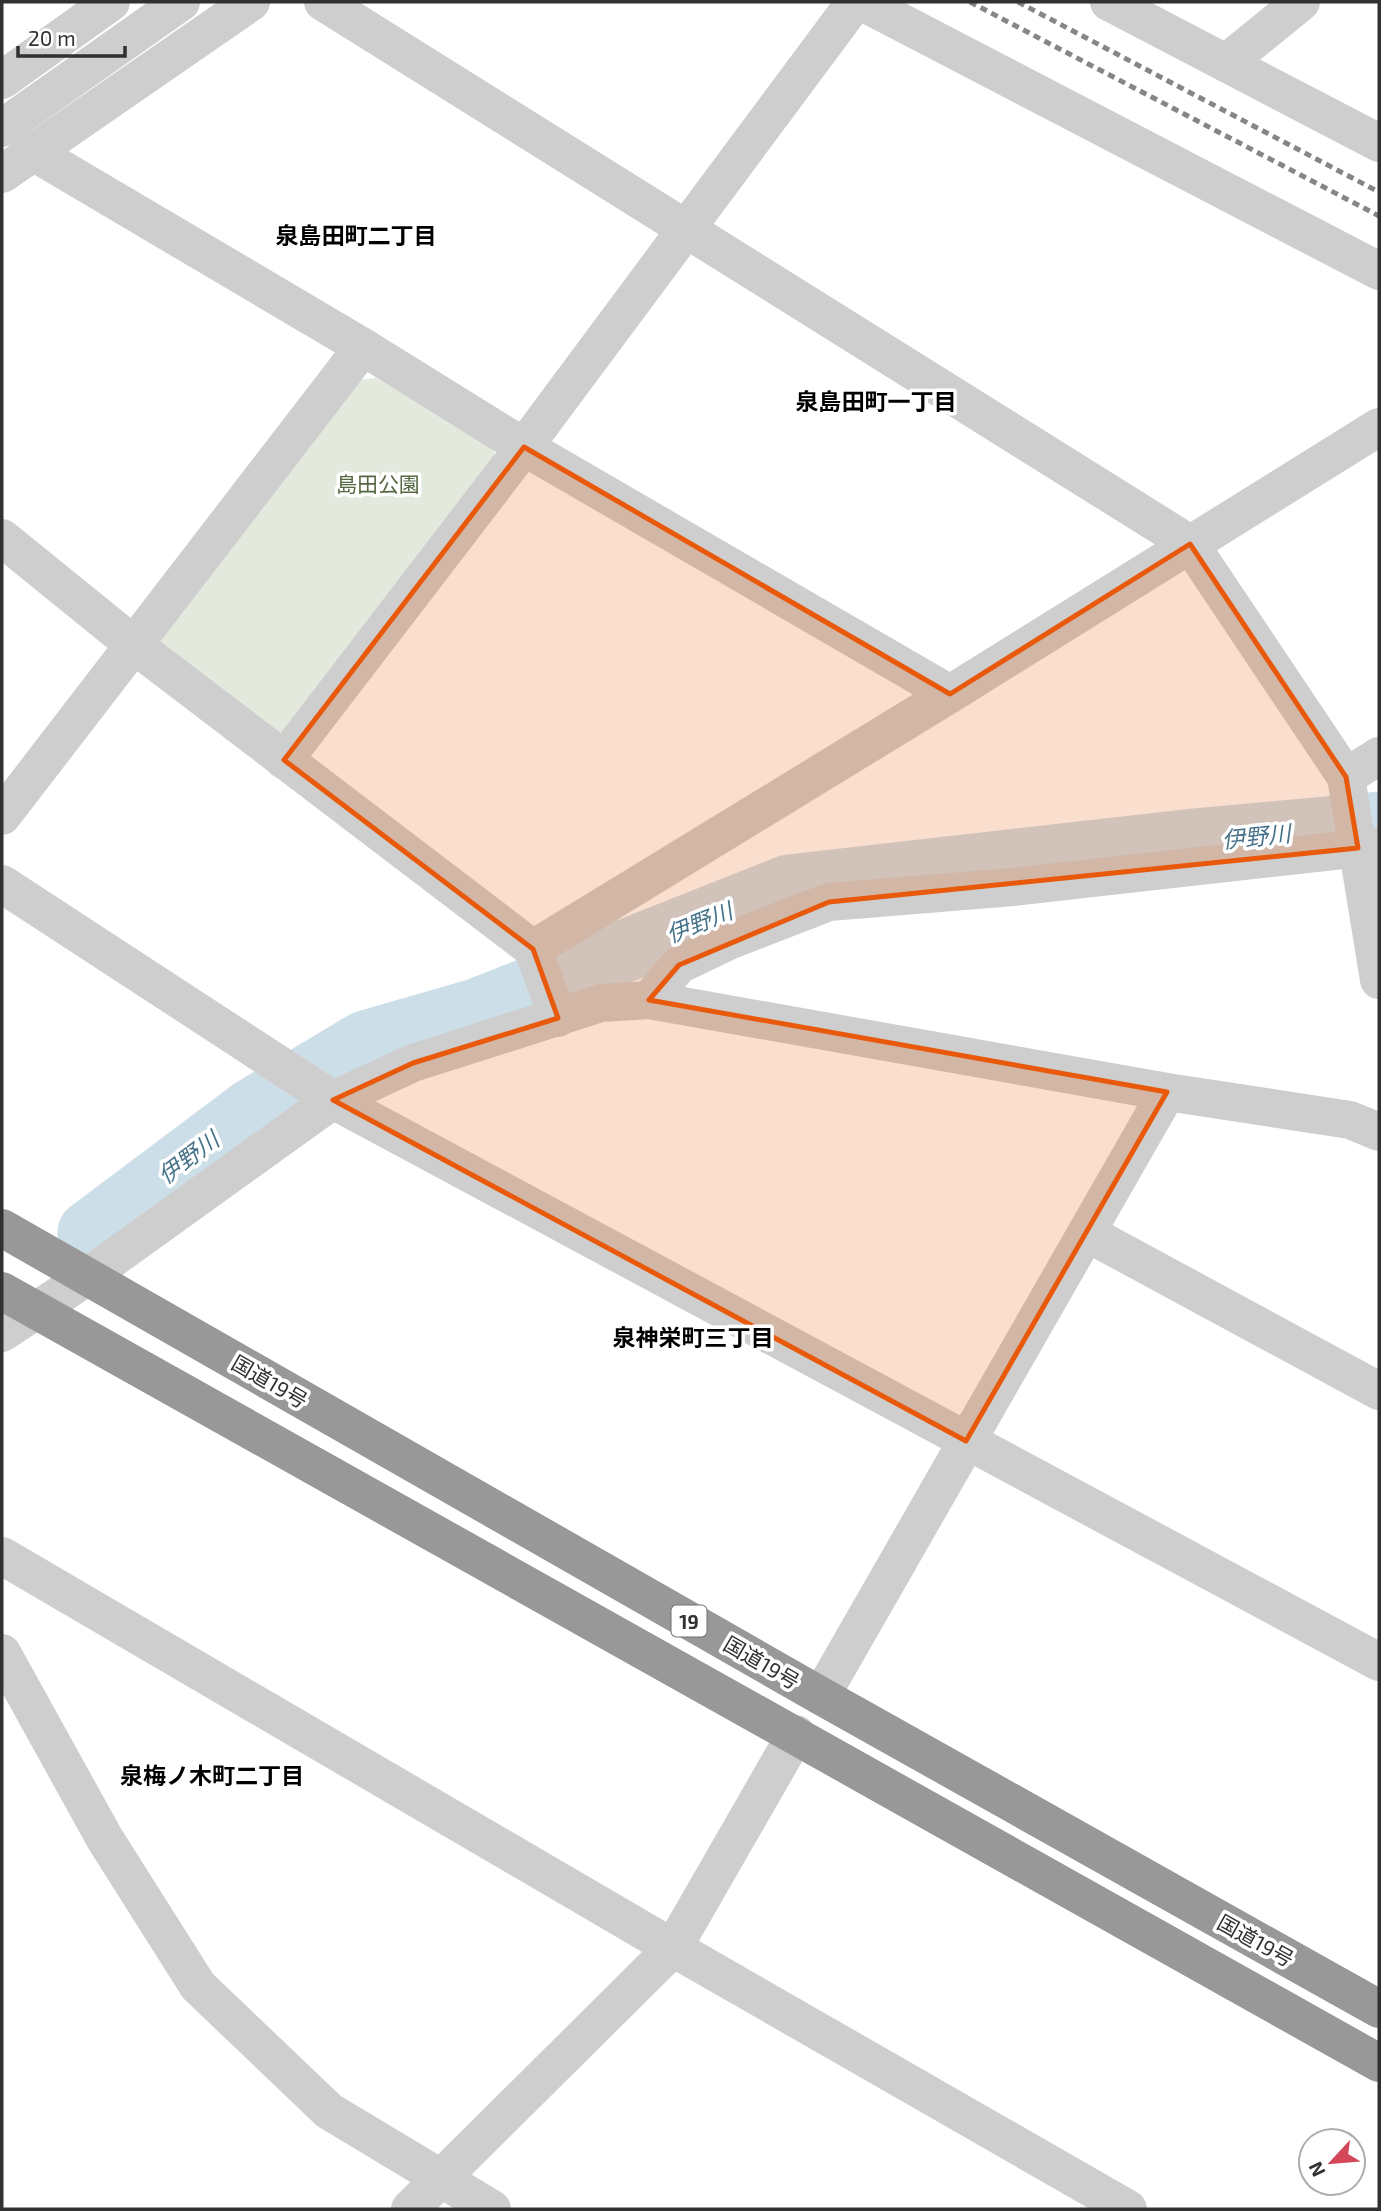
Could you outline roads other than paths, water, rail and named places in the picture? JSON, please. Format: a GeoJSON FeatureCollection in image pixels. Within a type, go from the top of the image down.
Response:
{"type":"FeatureCollection","features":[{"type":"Feature","properties":{"kind":"highway","name":"国道19号"},"geometry":{"type":"LineString","coordinates":[[2,1227],[821,1696],[1379,2009]]}},
{"type":"Feature","properties":{"kind":"highway","name":"19"},"geometry":{"type":"LineString","coordinates":[[2,1291],[1379,2063]]}},
{"type":"Feature","properties":{"kind":"street"},"geometry":{"type":"LineString","coordinates":[[2,80],[111,2]]}},
{"type":"Feature","properties":{"kind":"street"},"geometry":{"type":"LineString","coordinates":[[2,128],[181,2]]}},
{"type":"Feature","properties":{"kind":"street"},"geometry":{"type":"LineString","coordinates":[[2,174],[251,2]]}},
{"type":"Feature","properties":{"kind":"street"},"geometry":{"type":"LineString","coordinates":[[323,2],[1190,544],[1346,777],[1368,847],[1379,980]]}},
{"type":"Feature","properties":{"kind":"street"},"geometry":{"type":"LineString","coordinates":[[284,760],[524,447],[855,2]]}},
{"type":"Feature","properties":{"kind":"street"},"geometry":{"type":"LineString","coordinates":[[862,2],[1379,271]]}},
{"type":"Feature","properties":{"kind":"street"},"geometry":{"type":"LineString","coordinates":[[1109,2],[1379,143]]}},
{"type":"Feature","properties":{"kind":"street"},"geometry":{"type":"LineString","coordinates":[[1226,63],[1301,2]]}},
{"type":"Feature","properties":{"kind":"street"},"geometry":{"type":"LineString","coordinates":[[33,152],[363,347],[524,447],[950,694]]}},
{"type":"Feature","properties":{"kind":"street"},"geometry":{"type":"LineString","coordinates":[[2,817],[363,347]]}},
{"type":"Feature","properties":{"kind":"street"},"geometry":{"type":"LineString","coordinates":[[533,948],[1379,428]]}},
{"type":"Feature","properties":{"kind":"street"},"geometry":{"type":"LineString","coordinates":[[2,538],[134,645],[533,948],[558,1018]]}},
{"type":"Feature","properties":{"kind":"street"},"geometry":{"type":"LineString","coordinates":[[1346,777],[1379,756]]}},
{"type":"Feature","properties":{"kind":"street"},"geometry":{"type":"LineString","coordinates":[[649,1000],[679,965],[730,940],[829,902],[1013,887],[1368,847]]}},
{"type":"Feature","properties":{"kind":"street"},"geometry":{"type":"LineString","coordinates":[[2,884],[334,1100],[1379,1662]]}},
{"type":"Feature","properties":{"kind":"street"},"geometry":{"type":"LineString","coordinates":[[2,1334],[87,1277],[334,1100],[413,1063],[601,1003],[649,1000],[1167,1092],[1350,1121],[1379,1132]]}},
{"type":"Feature","properties":{"kind":"street"},"geometry":{"type":"LineString","coordinates":[[821,1696],[1167,1092]]}},
{"type":"Feature","properties":{"kind":"street"},"geometry":{"type":"LineString","coordinates":[[1087,1233],[1379,1391]]}},
{"type":"Feature","properties":{"kind":"street"},"geometry":{"type":"LineString","coordinates":[[2,1556],[673,1948],[1127,2209]]}},
{"type":"Feature","properties":{"kind":"street"},"geometry":{"type":"LineString","coordinates":[[2,1653],[105,1839],[198,1986],[329,2111],[492,2209]]}},
{"type":"Feature","properties":{"kind":"street"},"geometry":{"type":"LineString","coordinates":[[410,2209],[673,1948],[796,1734]]}},
{"type":"Feature","properties":{"kind":"waterway","name":"伊野川"},"geometry":{"type":"LineString","coordinates":[[89,1232],[253,1109],[365,1042],[476,1010],[789,886],[1194,840],[1379,823]]}},
{"type":"Feature","properties":{"kind":"railway"},"geometry":{"type":"LineString","coordinates":[[970,2],[1379,216]]}},
{"type":"Feature","properties":{"kind":"railway"},"geometry":{"type":"LineString","coordinates":[[1018,2],[1379,192]]}},
{"type":"Feature","properties":{"kind":"district","name":"泉島田町二丁目"},"geometry":{"type":"Point","coordinates":[356,235]}},
{"type":"Feature","properties":{"kind":"district","name":"泉島田町一丁目"},"geometry":{"type":"Point","coordinates":[876,401]}},
{"type":"Feature","properties":{"kind":"district","name":"泉神栄町三丁目"},"geometry":{"type":"Point","coordinates":[693,1337]}},
{"type":"Feature","properties":{"kind":"district","name":"泉梅ノ木町二丁目"},"geometry":{"type":"Point","coordinates":[212,1775]}},
{"type":"Feature","properties":{"kind":"park label","name":"島田公園"},"geometry":{"type":"Point","coordinates":[378,483]}}]}
